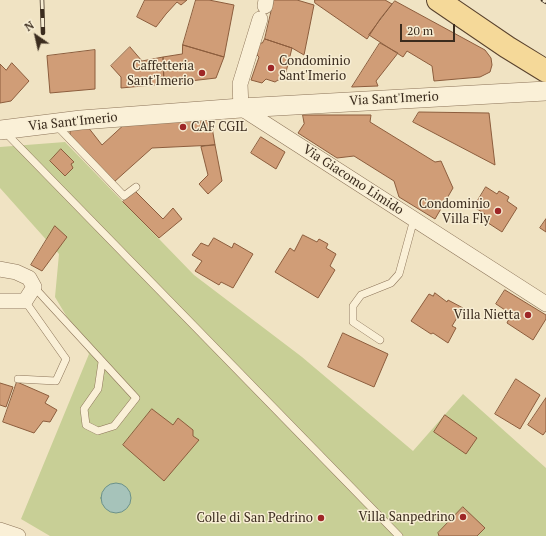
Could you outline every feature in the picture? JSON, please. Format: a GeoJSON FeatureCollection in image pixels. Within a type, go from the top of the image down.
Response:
{"type":"FeatureCollection","features":[{"type":"Feature","properties":{"kind":"main road"},"geometry":{"type":"LineString","coordinates":[[438,0],[546,71]]}},
{"type":"Feature","properties":{"kind":"main road"},"geometry":{"type":"LineString","coordinates":[[513,50],[532,52],[546,57]]}},
{"type":"Feature","properties":{"kind":"street"},"geometry":{"type":"LineString","coordinates":[[241,108],[240,84],[264,8]]}},
{"type":"Feature","properties":{"kind":"street","name":"Via Sant'Imerio"},"geometry":{"type":"LineString","coordinates":[[1,129],[81,120],[241,108],[546,91]]}},
{"type":"Feature","properties":{"kind":"street","name":"Via Giacomo Limido"},"geometry":{"type":"LineString","coordinates":[[241,108],[546,304]]}},
{"type":"Feature","properties":{"kind":"street"},"geometry":{"type":"LineString","coordinates":[[0,269],[16,272],[29,278],[34,288],[25,301],[0,301]]}},
{"type":"Feature","properties":{"kind":"street"},"geometry":{"type":"LineString","coordinates":[[0,530],[18,536]]}},
{"type":"Feature","properties":{"kind":"lane"},"geometry":{"type":"LineString","coordinates":[[55,124],[124,196],[136,187]]}},
{"type":"Feature","properties":{"kind":"lane"},"geometry":{"type":"LineString","coordinates":[[1,129],[399,536]]}},
{"type":"Feature","properties":{"kind":"lane"},"geometry":{"type":"LineString","coordinates":[[380,340],[353,322],[353,306],[361,295],[391,283],[399,274],[414,219]]}},
{"type":"Feature","properties":{"kind":"lane"},"geometry":{"type":"LineString","coordinates":[[34,288],[136,398],[114,426],[98,431],[86,425],[84,409],[98,388],[102,362]]}},
{"type":"Feature","properties":{"kind":"lane"},"geometry":{"type":"LineString","coordinates":[[18,379],[56,381],[66,359],[25,301]]}},
{"type":"Feature","properties":{"kind":"green space"},"geometry":{"type":"Polygon","coordinates":[[[65,142],[194,275],[302,357],[413,451],[463,394],[546,468],[546,536],[50,536],[21,519],[89,354],[55,297],[59,254],[0,188],[0,147],[65,142]]]}},
{"type":"Feature","properties":{"kind":"water"},"geometry":{"type":"Polygon","coordinates":[[[116,483],[127,487],[131,498],[127,509],[116,513],[105,509],[101,498],[105,487],[116,483]]]}},
{"type":"Feature","properties":{"kind":"building"},"geometry":{"type":"Polygon","coordinates":[[[145,0],[187,0],[181,5],[177,2],[156,27],[137,17],[145,0]]]}},
{"type":"Feature","properties":{"kind":"building"},"geometry":{"type":"Polygon","coordinates":[[[196,0],[209,0],[234,5],[224,57],[183,45],[196,0]]]}},
{"type":"Feature","properties":{"kind":"building"},"geometry":{"type":"Polygon","coordinates":[[[274,0],[297,0],[314,5],[304,55],[292,48],[265,39],[274,0]]]}},
{"type":"Feature","properties":{"kind":"building"},"geometry":{"type":"Polygon","coordinates":[[[315,0],[385,0],[392,4],[367,39],[315,3],[315,0]]]}},
{"type":"Feature","properties":{"kind":"building"},"geometry":{"type":"Polygon","coordinates":[[[395,1],[485,50],[491,58],[492,65],[490,72],[480,77],[434,81],[432,66],[407,51],[403,57],[369,35],[395,1]]]}},
{"type":"Feature","properties":{"kind":"building","name":"Condominio Sant'Imerio"},"geometry":{"type":"Polygon","coordinates":[[[265,39],[292,48],[284,80],[278,80],[275,82],[266,79],[262,83],[251,80],[259,57],[257,55],[259,43],[262,43],[265,39]]]}},
{"type":"Feature","properties":{"kind":"building"},"geometry":{"type":"Polygon","coordinates":[[[380,43],[398,53],[376,81],[378,86],[352,87],[380,43]]]}},
{"type":"Feature","properties":{"kind":"building"},"geometry":{"type":"Polygon","coordinates":[[[183,45],[224,57],[216,78],[164,84],[163,57],[182,54],[183,45]]]}},
{"type":"Feature","properties":{"kind":"building"},"geometry":{"type":"Polygon","coordinates":[[[130,47],[142,61],[163,57],[164,84],[121,88],[121,77],[111,66],[130,47]]]}},
{"type":"Feature","properties":{"kind":"building"},"geometry":{"type":"Polygon","coordinates":[[[95,50],[95,89],[50,93],[47,56],[95,50]]]}},
{"type":"Feature","properties":{"kind":"building"},"geometry":{"type":"Polygon","coordinates":[[[12,63],[29,81],[11,101],[0,103],[0,64],[6,70],[12,63]]]}},
{"type":"Feature","properties":{"kind":"building"},"geometry":{"type":"Polygon","coordinates":[[[419,112],[489,113],[495,165],[413,122],[419,112]]]}},
{"type":"Feature","properties":{"kind":"building"},"geometry":{"type":"Polygon","coordinates":[[[210,115],[215,145],[152,148],[114,182],[70,135],[70,130],[84,122],[102,145],[127,122],[210,115]]]}},
{"type":"Feature","properties":{"kind":"building"},"geometry":{"type":"Polygon","coordinates":[[[303,115],[371,115],[370,122],[435,162],[441,161],[453,188],[435,219],[399,197],[394,181],[354,156],[337,158],[298,133],[304,124],[303,115]]]}},
{"type":"Feature","properties":{"kind":"building"},"geometry":{"type":"Polygon","coordinates":[[[261,137],[285,152],[276,169],[251,153],[261,137]]]}},
{"type":"Feature","properties":{"kind":"building"},"geometry":{"type":"Polygon","coordinates":[[[215,145],[222,181],[208,194],[199,184],[208,175],[201,147],[215,145]]]}},
{"type":"Feature","properties":{"kind":"building"},"geometry":{"type":"Polygon","coordinates":[[[61,149],[74,162],[71,164],[73,168],[65,176],[50,161],[61,149]]]}},
{"type":"Feature","properties":{"kind":"building","name":"Condominio Villa Fly"},"geometry":{"type":"Polygon","coordinates":[[[486,187],[497,194],[499,191],[509,197],[507,201],[517,208],[502,232],[482,219],[485,214],[474,207],[486,187]]]}},
{"type":"Feature","properties":{"kind":"building"},"geometry":{"type":"Polygon","coordinates":[[[134,190],[163,219],[173,208],[182,219],[159,238],[123,202],[134,190]]]}},
{"type":"Feature","properties":{"kind":"building"},"geometry":{"type":"Polygon","coordinates":[[[546,219],[546,232],[540,228],[546,219]]]}},
{"type":"Feature","properties":{"kind":"building"},"geometry":{"type":"Polygon","coordinates":[[[55,226],[67,237],[42,271],[31,265],[55,226]]]}},
{"type":"Feature","properties":{"kind":"building"},"geometry":{"type":"Polygon","coordinates":[[[303,235],[317,242],[319,239],[328,244],[326,248],[336,254],[330,266],[335,270],[318,298],[275,272],[290,248],[294,251],[303,235]]]}},
{"type":"Feature","properties":{"kind":"building"},"geometry":{"type":"Polygon","coordinates":[[[214,238],[232,248],[234,243],[253,254],[233,288],[221,282],[219,285],[195,271],[202,261],[192,255],[201,243],[208,246],[214,238]]]}},
{"type":"Feature","properties":{"kind":"building","name":"Villa Nietta"},"geometry":{"type":"Polygon","coordinates":[[[505,290],[546,315],[546,319],[533,340],[507,323],[511,314],[496,304],[505,290]]]}},
{"type":"Feature","properties":{"kind":"building"},"geometry":{"type":"Polygon","coordinates":[[[435,293],[447,302],[448,300],[463,308],[452,326],[456,328],[448,343],[411,321],[429,294],[433,296],[435,293]]]}},
{"type":"Feature","properties":{"kind":"building"},"geometry":{"type":"Polygon","coordinates":[[[343,333],[388,354],[374,387],[328,367],[343,333]]]}},
{"type":"Feature","properties":{"kind":"building"},"geometry":{"type":"Polygon","coordinates":[[[516,379],[540,395],[520,429],[495,414],[516,379]]]}},
{"type":"Feature","properties":{"kind":"building"},"geometry":{"type":"Polygon","coordinates":[[[17,382],[49,396],[45,403],[57,410],[50,422],[43,421],[34,433],[3,422],[17,382]]]}},
{"type":"Feature","properties":{"kind":"building"},"geometry":{"type":"Polygon","coordinates":[[[0,383],[13,387],[6,407],[0,405],[0,383]]]}},
{"type":"Feature","properties":{"kind":"building"},"geometry":{"type":"Polygon","coordinates":[[[546,398],[546,431],[543,435],[528,425],[546,398]]]}},
{"type":"Feature","properties":{"kind":"building"},"geometry":{"type":"Polygon","coordinates":[[[152,409],[173,425],[178,418],[193,430],[193,436],[199,440],[164,481],[123,445],[152,409]]]}},
{"type":"Feature","properties":{"kind":"building"},"geometry":{"type":"Polygon","coordinates":[[[445,415],[477,438],[466,454],[434,432],[445,415]]]}},
{"type":"Feature","properties":{"kind":"building","name":"Villa Sanpedrino"},"geometry":{"type":"Polygon","coordinates":[[[463,507],[485,528],[477,536],[439,536],[438,533],[463,507]]]}},
{"type":"Feature","properties":{"kind":"railway"},"geometry":{"type":"LineString","coordinates":[[42,0],[43,33]]}},
{"type":"Feature","properties":{"kind":"place","name":"Condominio Sant'Imerio"},"geometry":{"type":"Point","coordinates":[271,68]}},
{"type":"Feature","properties":{"kind":"place","name":"Caffetteria Sant'Imerio"},"geometry":{"type":"Point","coordinates":[202,73]}},
{"type":"Feature","properties":{"kind":"place","name":"CAF CGIL"},"geometry":{"type":"Point","coordinates":[183,127]}},
{"type":"Feature","properties":{"kind":"place","name":"Condominio Villa Fly"},"geometry":{"type":"Point","coordinates":[498,211]}},
{"type":"Feature","properties":{"kind":"place","name":"Villa Nietta"},"geometry":{"type":"Point","coordinates":[528,315]}},
{"type":"Feature","properties":{"kind":"place","name":"Villa Sanpedrino"},"geometry":{"type":"Point","coordinates":[463,517]}},
{"type":"Feature","properties":{"kind":"place","name":"Colle di San Pedrino"},"geometry":{"type":"Point","coordinates":[321,518]}}]}
